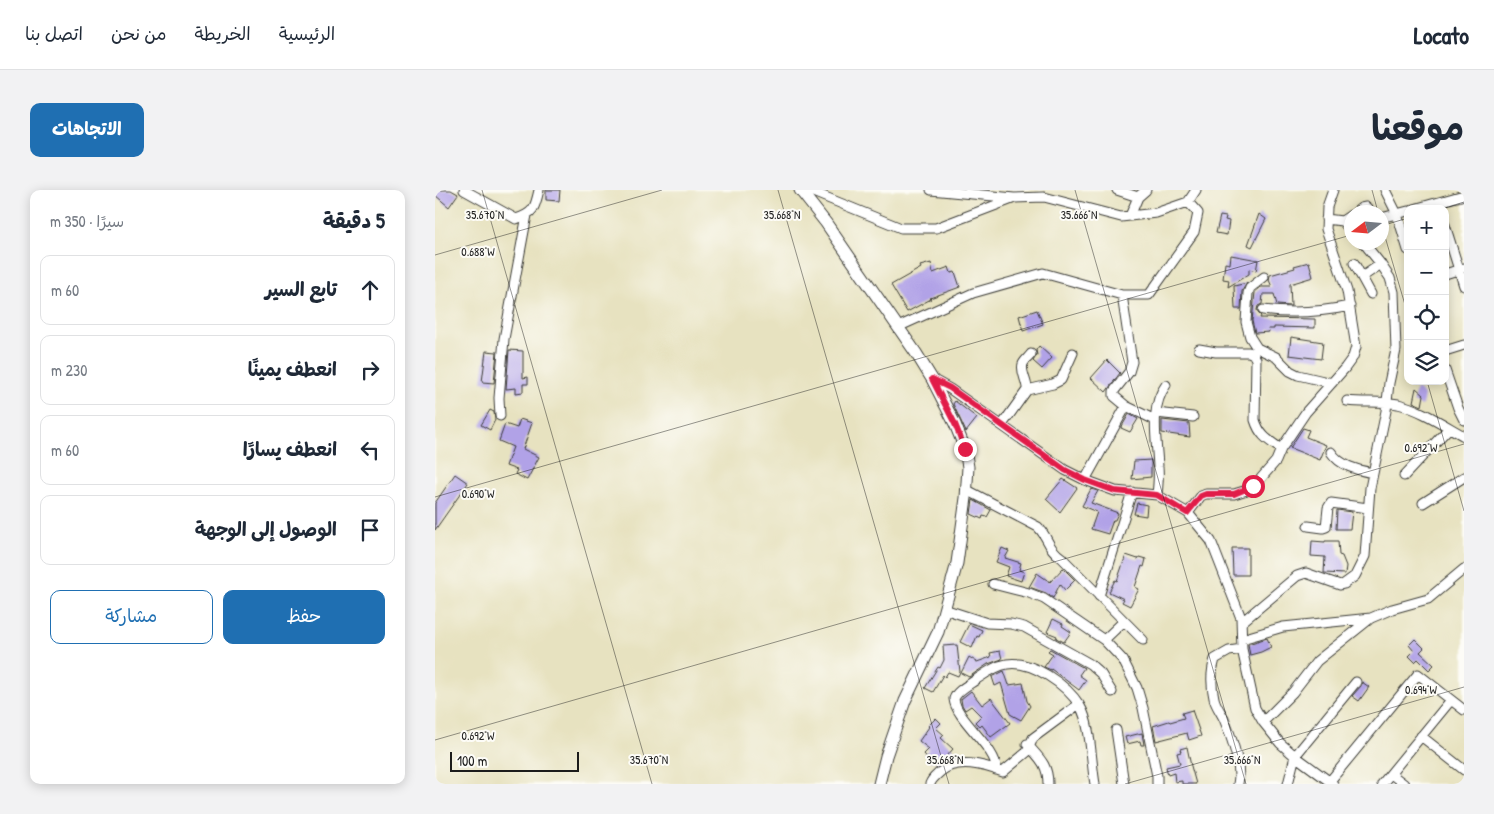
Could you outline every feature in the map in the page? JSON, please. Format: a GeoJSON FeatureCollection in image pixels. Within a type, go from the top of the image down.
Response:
{"type":"FeatureCollection","features":[{"type":"Feature","properties":{"kind":"main road"},"geometry":{"type":"LineString","coordinates":[[800,190],[826,223],[932,379],[955,424],[965,449],[968,467],[967,490],[957,562],[938,632],[896,724],[879,784]]}},
{"type":"Feature","properties":{"kind":"street"},"geometry":{"type":"LineString","coordinates":[[464,190],[516,219],[527,215],[535,207],[539,190]]}},
{"type":"Feature","properties":{"kind":"street"},"geometry":{"type":"LineString","coordinates":[[808,190],[901,228],[936,228],[1014,198]]}},
{"type":"Feature","properties":{"kind":"street"},"geometry":{"type":"LineString","coordinates":[[931,190],[1014,198],[1044,197],[1121,217],[1156,213],[1188,202],[1196,190]]}},
{"type":"Feature","properties":{"kind":"street"},"geometry":{"type":"LineString","coordinates":[[1117,190],[1138,197]]}},
{"type":"Feature","properties":{"kind":"street"},"geometry":{"type":"LineString","coordinates":[[1130,216],[1138,197],[1146,190]]}},
{"type":"Feature","properties":{"kind":"street"},"geometry":{"type":"LineString","coordinates":[[1187,513],[1201,496],[1206,494],[1234,494],[1253,486],[1266,474],[1306,412],[1350,362],[1357,347],[1347,290],[1326,229],[1327,207],[1333,190]]}},
{"type":"Feature","properties":{"kind":"street"},"geometry":{"type":"LineString","coordinates":[[1385,190],[1397,214],[1404,237]]}},
{"type":"Feature","properties":{"kind":"street"},"geometry":{"type":"LineString","coordinates":[[1439,205],[1464,195]]}},
{"type":"Feature","properties":{"kind":"street"},"geometry":{"type":"LineString","coordinates":[[898,327],[973,293],[1043,273],[1122,295],[1149,295],[1194,232],[1198,213],[1188,202]]}},
{"type":"Feature","properties":{"kind":"street"},"geometry":{"type":"LineString","coordinates":[[1389,216],[1404,212]]}},
{"type":"Feature","properties":{"kind":"street"},"geometry":{"type":"LineString","coordinates":[[500,416],[499,398],[504,339],[527,215]]}},
{"type":"Feature","properties":{"kind":"street"},"geometry":{"type":"LineString","coordinates":[[1326,219],[1342,221]]}},
{"type":"Feature","properties":{"kind":"street"},"geometry":{"type":"LineString","coordinates":[[1449,236],[1461,268],[1464,286]]}},
{"type":"Feature","properties":{"kind":"street"},"geometry":{"type":"LineString","coordinates":[[1242,622],[1297,576],[1306,573],[1340,585],[1344,584],[1355,576],[1365,556],[1370,488],[1396,350],[1394,292],[1390,278],[1370,250]]}},
{"type":"Feature","properties":{"kind":"street"},"geometry":{"type":"LineString","coordinates":[[1354,263],[1371,294]]}},
{"type":"Feature","properties":{"kind":"street"},"geometry":{"type":"LineString","coordinates":[[1362,277],[1381,264]]}},
{"type":"Feature","properties":{"kind":"street"},"geometry":{"type":"LineString","coordinates":[[1449,272],[1461,268]]}},
{"type":"Feature","properties":{"kind":"street"},"geometry":{"type":"LineString","coordinates":[[1264,277],[1250,288],[1248,293],[1246,322],[1250,337],[1257,348],[1276,357],[1298,375],[1332,383]]}},
{"type":"Feature","properties":{"kind":"street"},"geometry":{"type":"LineString","coordinates":[[1122,295],[1132,362],[1129,372],[1113,393],[1126,406],[1156,416],[1193,417]]}},
{"type":"Feature","properties":{"kind":"street"},"geometry":{"type":"LineString","coordinates":[[1263,310],[1287,313],[1326,311],[1350,306]]}},
{"type":"Feature","properties":{"kind":"street"},"geometry":{"type":"LineString","coordinates":[[1449,350],[1464,345]]}},
{"type":"Feature","properties":{"kind":"street"},"geometry":{"type":"LineString","coordinates":[[1199,350],[1249,352],[1253,354],[1256,359],[1255,420],[1257,428],[1263,436],[1281,449]]}},
{"type":"Feature","properties":{"kind":"street"},"geometry":{"type":"LineString","coordinates":[[1027,390],[1053,384],[1061,380],[1073,353]]}},
{"type":"Feature","properties":{"kind":"street"},"geometry":{"type":"LineString","coordinates":[[1002,425],[1027,390],[1023,364],[1031,354]]}},
{"type":"Feature","properties":{"kind":"street"},"geometry":{"type":"LineString","coordinates":[[932,379],[950,388],[1065,470],[1115,491],[1157,495],[1187,513],[1211,541],[1241,618],[1242,649],[1255,708],[1263,722],[1280,743],[1331,782],[1417,674],[1464,710]]}},
{"type":"Feature","properties":{"kind":"street"},"geometry":{"type":"LineString","coordinates":[[1449,379],[1461,407],[1464,420]]}},
{"type":"Feature","properties":{"kind":"street"},"geometry":{"type":"LineString","coordinates":[[1157,495],[1159,469],[1156,416],[1161,391],[1166,385]]}},
{"type":"Feature","properties":{"kind":"street"},"geometry":{"type":"LineString","coordinates":[[1347,401],[1387,403],[1406,407],[1464,436]]}},
{"type":"Feature","properties":{"kind":"street"},"geometry":{"type":"LineString","coordinates":[[1085,480],[1126,406]]}},
{"type":"Feature","properties":{"kind":"street"},"geometry":{"type":"LineString","coordinates":[[1404,476],[1449,428]]}},
{"type":"Feature","properties":{"kind":"street"},"geometry":{"type":"LineString","coordinates":[[1331,452],[1338,461],[1356,470],[1373,473]]}},
{"type":"Feature","properties":{"kind":"street"},"geometry":{"type":"LineString","coordinates":[[1423,504],[1464,477]]}},
{"type":"Feature","properties":{"kind":"street"},"geometry":{"type":"LineString","coordinates":[[967,490],[1038,527],[1043,532],[1053,552],[1062,558],[1143,640]]}},
{"type":"Feature","properties":{"kind":"street"},"geometry":{"type":"LineString","coordinates":[[1099,596],[1132,492]]}},
{"type":"Feature","properties":{"kind":"street"},"geometry":{"type":"LineString","coordinates":[[1307,526],[1326,527],[1328,508],[1331,503],[1368,508]]}},
{"type":"Feature","properties":{"kind":"street"},"geometry":{"type":"LineString","coordinates":[[1263,722],[1293,692],[1317,661],[1371,618],[1392,609],[1428,599],[1464,569]]}},
{"type":"Feature","properties":{"kind":"street"},"geometry":{"type":"LineString","coordinates":[[993,584],[1029,592],[1044,599],[1104,640],[1123,660],[1137,688],[1143,708],[1157,784]]}},
{"type":"Feature","properties":{"kind":"street"},"geometry":{"type":"LineString","coordinates":[[944,609],[987,623],[1011,624],[1024,627],[1090,664],[1101,674],[1112,692]]}},
{"type":"Feature","properties":{"kind":"street"},"geometry":{"type":"LineString","coordinates":[[1242,639],[1283,627],[1371,618]]}},
{"type":"Feature","properties":{"kind":"street"},"geometry":{"type":"LineString","coordinates":[[1104,640],[1124,621]]}},
{"type":"Feature","properties":{"kind":"street"},"geometry":{"type":"LineString","coordinates":[[1238,784],[1240,778],[1238,765],[1224,719],[1214,699],[1211,670],[1215,659],[1229,651],[1242,649]]}},
{"type":"Feature","properties":{"kind":"street"},"geometry":{"type":"LineString","coordinates":[[996,770],[997,765],[990,753],[954,702],[955,695],[993,668],[1016,663],[1028,665],[1063,685],[1079,704],[1087,728],[1095,784]]}},
{"type":"Feature","properties":{"kind":"street"},"geometry":{"type":"LineString","coordinates":[[1288,784],[1295,756],[1356,682]]}},
{"type":"Feature","properties":{"kind":"street"},"geometry":{"type":"LineString","coordinates":[[1383,784],[1451,700]]}},
{"type":"Feature","properties":{"kind":"street"},"geometry":{"type":"LineString","coordinates":[[930,784],[932,779],[944,768],[956,763],[986,766],[1003,772],[1027,752],[1028,744],[1033,738],[1079,704]]}},
{"type":"Feature","properties":{"kind":"street"},"geometry":{"type":"LineString","coordinates":[[1116,730],[1124,784]]}},
{"type":"Feature","properties":{"kind":"street"},"geometry":{"type":"LineString","coordinates":[[1421,736],[1464,770]]}},
{"type":"Feature","properties":{"kind":"street"},"geometry":{"type":"LineString","coordinates":[[1028,744],[1044,764],[1048,774],[1047,784]]}},
{"type":"Feature","properties":{"kind":"street"},"geometry":{"type":"LineString","coordinates":[[1391,774],[1404,784]]}},
{"type":"Feature","properties":{"kind":"building"},"geometry":{"type":"Polygon","coordinates":[[[435,190],[451,190],[458,194],[449,207],[435,195],[435,190]]]}},
{"type":"Feature","properties":{"kind":"building"},"geometry":{"type":"Polygon","coordinates":[[[546,190],[560,190],[559,201],[546,200],[546,190]]]}},
{"type":"Feature","properties":{"kind":"building"},"geometry":{"type":"Polygon","coordinates":[[[1259,214],[1266,219],[1252,247],[1248,245],[1259,214]]]}},
{"type":"Feature","properties":{"kind":"building"},"geometry":{"type":"Polygon","coordinates":[[[1220,216],[1226,217],[1225,220],[1229,221],[1227,235],[1216,233],[1220,216]]]}},
{"type":"Feature","properties":{"kind":"building"},"geometry":{"type":"Polygon","coordinates":[[[1231,255],[1258,260],[1256,271],[1249,269],[1249,274],[1228,287],[1229,280],[1223,279],[1225,263],[1230,264],[1231,255]]]}},
{"type":"Feature","properties":{"kind":"building"},"geometry":{"type":"Polygon","coordinates":[[[1309,262],[1313,277],[1290,284],[1291,306],[1277,305],[1274,294],[1263,294],[1262,304],[1258,306],[1257,310],[1261,316],[1260,318],[1315,319],[1315,328],[1274,327],[1274,329],[1268,329],[1269,332],[1255,333],[1252,321],[1255,292],[1261,287],[1272,287],[1269,280],[1270,275],[1309,262]]]}},
{"type":"Feature","properties":{"kind":"building"},"geometry":{"type":"Polygon","coordinates":[[[931,263],[933,273],[949,267],[951,273],[955,272],[960,287],[930,298],[907,312],[891,285],[921,268],[920,266],[931,263]]]}},
{"type":"Feature","properties":{"kind":"building"},"geometry":{"type":"Polygon","coordinates":[[[1247,283],[1242,291],[1241,309],[1235,309],[1234,286],[1247,283]]]}},
{"type":"Feature","properties":{"kind":"building"},"geometry":{"type":"Polygon","coordinates":[[[1037,310],[1043,324],[1023,331],[1019,316],[1037,310]]]}},
{"type":"Feature","properties":{"kind":"building"},"geometry":{"type":"Polygon","coordinates":[[[1291,337],[1323,342],[1321,359],[1289,355],[1291,337]]]}},
{"type":"Feature","properties":{"kind":"building"},"geometry":{"type":"Polygon","coordinates":[[[1039,346],[1052,358],[1042,369],[1033,361],[1039,346]]]}},
{"type":"Feature","properties":{"kind":"building"},"geometry":{"type":"Polygon","coordinates":[[[509,350],[523,351],[523,378],[528,377],[528,384],[523,384],[523,392],[516,393],[516,388],[506,389],[509,350]]]}},
{"type":"Feature","properties":{"kind":"building"},"geometry":{"type":"Polygon","coordinates":[[[486,351],[497,352],[494,383],[482,382],[486,351]]]}},
{"type":"Feature","properties":{"kind":"building"},"geometry":{"type":"Polygon","coordinates":[[[1107,360],[1120,373],[1106,392],[1091,378],[1107,360]]]}},
{"type":"Feature","properties":{"kind":"building"},"geometry":{"type":"Polygon","coordinates":[[[1416,388],[1424,395],[1422,406],[1413,402],[1416,388]]]}},
{"type":"Feature","properties":{"kind":"building"},"geometry":{"type":"Polygon","coordinates":[[[955,401],[977,418],[966,432],[953,404],[955,401]]]}},
{"type":"Feature","properties":{"kind":"building"},"geometry":{"type":"Polygon","coordinates":[[[490,410],[494,412],[495,420],[490,430],[481,425],[490,410]]]}},
{"type":"Feature","properties":{"kind":"building"},"geometry":{"type":"Polygon","coordinates":[[[1129,414],[1138,419],[1130,432],[1121,428],[1129,414]]]}},
{"type":"Feature","properties":{"kind":"building"},"geometry":{"type":"Polygon","coordinates":[[[520,419],[532,423],[523,449],[539,457],[527,480],[515,474],[517,470],[506,466],[513,447],[499,441],[505,424],[517,428],[520,419]]]}},
{"type":"Feature","properties":{"kind":"building"},"geometry":{"type":"Polygon","coordinates":[[[1162,420],[1189,423],[1190,437],[1162,433],[1162,420]]]}},
{"type":"Feature","properties":{"kind":"building"},"geometry":{"type":"Polygon","coordinates":[[[1303,428],[1309,430],[1306,437],[1326,445],[1320,460],[1290,448],[1303,428]]]}},
{"type":"Feature","properties":{"kind":"building"},"geometry":{"type":"Polygon","coordinates":[[[1151,460],[1151,477],[1132,479],[1134,461],[1151,460]]]}},
{"type":"Feature","properties":{"kind":"building"},"geometry":{"type":"Polygon","coordinates":[[[455,474],[468,483],[435,530],[435,503],[455,474]]]}},
{"type":"Feature","properties":{"kind":"building"},"geometry":{"type":"Polygon","coordinates":[[[1063,479],[1077,488],[1060,512],[1046,499],[1063,479]]]}},
{"type":"Feature","properties":{"kind":"building"},"geometry":{"type":"Polygon","coordinates":[[[1091,489],[1098,491],[1091,503],[1118,513],[1115,520],[1113,520],[1108,534],[1091,529],[1097,512],[1082,506],[1091,489]]]}},
{"type":"Feature","properties":{"kind":"building"},"geometry":{"type":"Polygon","coordinates":[[[973,500],[991,510],[987,517],[983,516],[982,519],[971,514],[973,500]]]}},
{"type":"Feature","properties":{"kind":"building"},"geometry":{"type":"Polygon","coordinates":[[[1137,503],[1147,505],[1146,516],[1134,514],[1137,503]]]}},
{"type":"Feature","properties":{"kind":"building"},"geometry":{"type":"Polygon","coordinates":[[[1337,510],[1352,512],[1350,529],[1336,529],[1337,510]]]}},
{"type":"Feature","properties":{"kind":"building"},"geometry":{"type":"Polygon","coordinates":[[[1312,541],[1338,541],[1339,555],[1342,556],[1346,566],[1345,574],[1324,573],[1325,557],[1311,556],[1312,541]]]}},
{"type":"Feature","properties":{"kind":"building"},"geometry":{"type":"Polygon","coordinates":[[[1002,548],[1009,551],[1005,558],[1021,563],[1019,570],[1024,572],[1021,581],[1006,576],[1009,567],[996,562],[1002,548]]]}},
{"type":"Feature","properties":{"kind":"building"},"geometry":{"type":"Polygon","coordinates":[[[1232,548],[1248,548],[1248,575],[1233,575],[1232,548]]]}},
{"type":"Feature","properties":{"kind":"building"},"geometry":{"type":"Polygon","coordinates":[[[1126,555],[1138,559],[1139,557],[1146,559],[1135,587],[1139,589],[1130,606],[1122,602],[1124,599],[1109,592],[1115,580],[1117,581],[1126,555]]]}},
{"type":"Feature","properties":{"kind":"building"},"geometry":{"type":"Polygon","coordinates":[[[1063,568],[1075,580],[1065,590],[1060,584],[1053,598],[1046,593],[1029,587],[1037,573],[1050,582],[1063,568]]]}},
{"type":"Feature","properties":{"kind":"building"},"geometry":{"type":"Polygon","coordinates":[[[1053,619],[1063,624],[1062,626],[1071,632],[1064,642],[1056,638],[1057,636],[1047,632],[1053,619]]]}},
{"type":"Feature","properties":{"kind":"building"},"geometry":{"type":"Polygon","coordinates":[[[969,624],[982,630],[972,648],[960,642],[969,624]]]}},
{"type":"Feature","properties":{"kind":"building"},"geometry":{"type":"Polygon","coordinates":[[[1267,638],[1271,647],[1250,655],[1248,644],[1267,638]]]}},
{"type":"Feature","properties":{"kind":"building"},"geometry":{"type":"Polygon","coordinates":[[[1415,639],[1424,648],[1420,652],[1434,665],[1429,670],[1418,659],[1415,662],[1409,656],[1414,651],[1409,645],[1415,639]]]}},
{"type":"Feature","properties":{"kind":"building"},"geometry":{"type":"Polygon","coordinates":[[[957,645],[960,672],[958,676],[948,672],[945,677],[943,675],[933,692],[925,688],[944,660],[943,646],[957,645]]]}},
{"type":"Feature","properties":{"kind":"building"},"geometry":{"type":"Polygon","coordinates":[[[1050,649],[1084,668],[1079,675],[1086,680],[1079,690],[1051,669],[1044,667],[1053,654],[1048,651],[1050,649]]]}},
{"type":"Feature","properties":{"kind":"building"},"geometry":{"type":"Polygon","coordinates":[[[1000,651],[1002,659],[988,664],[969,677],[961,673],[969,657],[977,662],[991,657],[990,653],[1000,651]]]}},
{"type":"Feature","properties":{"kind":"building"},"geometry":{"type":"Polygon","coordinates":[[[1004,671],[1009,685],[1023,683],[1030,706],[1021,720],[1010,714],[1001,683],[995,686],[992,677],[1004,671]]]}},
{"type":"Feature","properties":{"kind":"building"},"geometry":{"type":"Polygon","coordinates":[[[1362,682],[1369,687],[1359,701],[1352,696],[1361,686],[1362,682]]]}},
{"type":"Feature","properties":{"kind":"building"},"geometry":{"type":"Polygon","coordinates":[[[971,691],[982,705],[991,698],[1010,723],[991,737],[982,725],[980,727],[975,722],[981,716],[971,706],[965,710],[962,705],[961,699],[971,691]]]}},
{"type":"Feature","properties":{"kind":"building"},"geometry":{"type":"Polygon","coordinates":[[[1192,710],[1201,736],[1189,740],[1187,733],[1156,741],[1153,726],[1184,718],[1182,713],[1192,710]]]}},
{"type":"Feature","properties":{"kind":"building"},"geometry":{"type":"Polygon","coordinates":[[[936,718],[941,723],[936,728],[944,735],[941,738],[953,749],[939,765],[934,759],[931,762],[924,754],[929,749],[919,741],[928,726],[936,718]]]}},
{"type":"Feature","properties":{"kind":"building"},"geometry":{"type":"Polygon","coordinates":[[[1142,733],[1144,745],[1141,745],[1140,741],[1127,744],[1125,737],[1142,733]]]}},
{"type":"Feature","properties":{"kind":"building"},"geometry":{"type":"Polygon","coordinates":[[[1187,747],[1196,784],[1182,784],[1182,781],[1175,782],[1174,773],[1168,775],[1166,767],[1180,764],[1177,753],[1181,752],[1180,749],[1187,747]]]}},
{"type":"Feature","properties":{"kind":"route"},"geometry":{"type":"LineString","coordinates":[[965,449],[955,424],[932,379],[950,388],[1065,470],[1115,491],[1157,495],[1187,513],[1195,506],[1201,496],[1211,493],[1234,494],[1253,486]]}}]}
